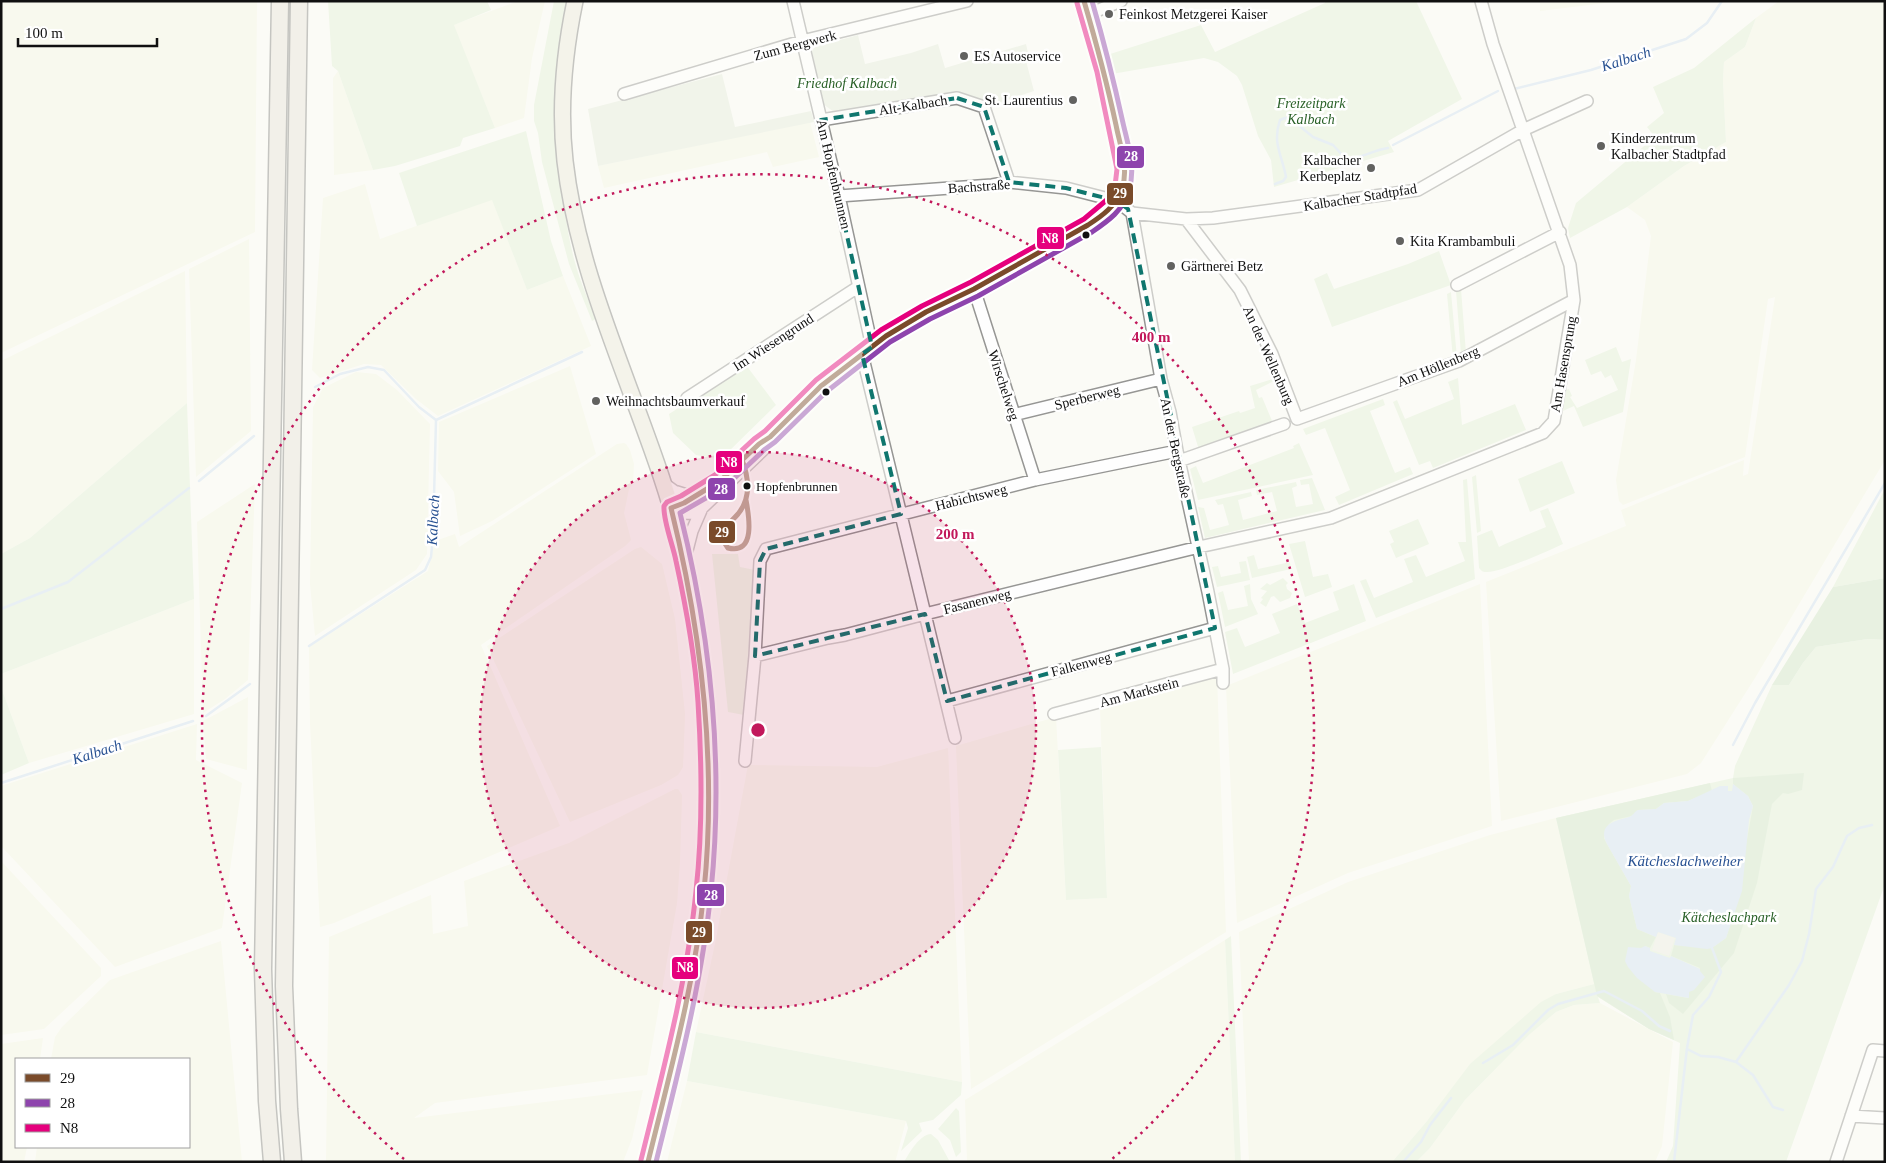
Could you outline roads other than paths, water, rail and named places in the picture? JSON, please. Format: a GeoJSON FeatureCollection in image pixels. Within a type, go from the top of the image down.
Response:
{"type":"FeatureCollection","features":[{"type":"Feature","properties":{"kind":"highway"},"geometry":{"type":"LineString","coordinates":[[272,1162],[267,1101],[263,969],[280,1]]}},
{"type":"Feature","properties":{"kind":"highway"},"geometry":{"type":"LineString","coordinates":[[293,1162],[284,986],[300,1]]}},
{"type":"Feature","properties":{"kind":"main road"},"geometry":{"type":"LineString","coordinates":[[575,1],[564,72],[562,116],[565,160],[571,198],[579,236],[601,306],[664,483],[685,560],[698,628],[708,714],[710,804],[704,891],[691,978],[648,1162]]}},
{"type":"Feature","properties":{"kind":"street","name":"Am Hopfenbrunnen"},"geometry":{"type":"LineString","coordinates":[[793,1],[822,120],[872,347]]}},
{"type":"Feature","properties":{"kind":"street","name":"Zum Bergwerk"},"geometry":{"type":"LineString","coordinates":[[624,94],[802,41],[967,1]]}},
{"type":"Feature","properties":{"kind":"street"},"geometry":{"type":"LineString","coordinates":[[671,508],[720,481],[759,444],[770,437],[821,386],[872,347],[926,312],[974,289],[1088,226],[1106,213],[1117,201],[1125,185],[1125,168],[1104,70],[1084,1]]}},
{"type":"Feature","properties":{"kind":"street"},"geometry":{"type":"LineString","coordinates":[[1088,14],[1120,1]]}},
{"type":"Feature","properties":{"kind":"street","name":"Am Hasensprung"},"geometry":{"type":"LineString","coordinates":[[1199,547],[1331,518],[1543,433],[1554,421],[1574,300],[1570,265],[1493,44],[1481,1]]}},
{"type":"Feature","properties":{"kind":"street","name":"Alt-Kalbach"},"geometry":{"type":"LineString","coordinates":[[822,120],[957,98],[984,107],[1009,182]]}},
{"type":"Feature","properties":{"kind":"street","name":"Kalbacher Stadtpfad"},"geometry":{"type":"LineString","coordinates":[[1132,213],[1186,219],[1213,218],[1418,190],[1523,130],[1587,101]]}},
{"type":"Feature","properties":{"kind":"street","name":"Bachstraße"},"geometry":{"type":"LineString","coordinates":[[839,196],[992,185],[1009,182],[1066,188],[1117,201]]}},
{"type":"Feature","properties":{"kind":"street"},"geometry":{"type":"LineString","coordinates":[[1117,201],[1132,213]]}},
{"type":"Feature","properties":{"kind":"street","name":"An der Bergstraße"},"geometry":{"type":"LineString","coordinates":[[1132,213],[1161,379],[1199,547],[1224,669],[1224,683]]}},
{"type":"Feature","properties":{"kind":"street","name":"An der Wellenburg"},"geometry":{"type":"LineString","coordinates":[[1186,219],[1240,290],[1272,354],[1297,419]]}},
{"type":"Feature","properties":{"kind":"street"},"geometry":{"type":"LineString","coordinates":[[1457,285],[1560,232]]}},
{"type":"Feature","properties":{"kind":"street","name":"Im Wiesengrund"},"geometry":{"type":"LineString","coordinates":[[687,398],[858,287]]}},
{"type":"Feature","properties":{"kind":"street","name":"Wirschelweg"},"geometry":{"type":"LineString","coordinates":[[974,289],[1035,480]]}},
{"type":"Feature","properties":{"kind":"street","name":"Am Höllenberg"},"geometry":{"type":"LineString","coordinates":[[1297,419],[1459,361],[1574,300]]}},
{"type":"Feature","properties":{"kind":"street"},"geometry":{"type":"LineString","coordinates":[[862,354],[956,738]]}},
{"type":"Feature","properties":{"kind":"street","name":"Sperberweg"},"geometry":{"type":"LineString","coordinates":[[1013,415],[1161,379]]}},
{"type":"Feature","properties":{"kind":"street"},"geometry":{"type":"LineString","coordinates":[[1178,456],[1284,424]]}},
{"type":"Feature","properties":{"kind":"street"},"geometry":{"type":"LineString","coordinates":[[671,508],[686,514],[693,514],[702,508],[763,450],[770,437]]}},
{"type":"Feature","properties":{"kind":"street","name":"Habichtsweg"},"geometry":{"type":"LineString","coordinates":[[755,656],[760,561],[766,549],[1035,480],[1178,456]]}},
{"type":"Feature","properties":{"kind":"street"},"geometry":{"type":"LineString","coordinates":[[664,483],[674,491],[693,497]]}},
{"type":"Feature","properties":{"kind":"street"},"geometry":{"type":"LineString","coordinates":[[685,560],[692,531],[702,508]]}},
{"type":"Feature","properties":{"kind":"street","name":"Fasanenweg"},"geometry":{"type":"LineString","coordinates":[[755,656],[1199,547]]}},
{"type":"Feature","properties":{"kind":"street","name":"Falkenweg"},"geometry":{"type":"LineString","coordinates":[[946,701],[1215,628]]}},
{"type":"Feature","properties":{"kind":"street"},"geometry":{"type":"LineString","coordinates":[[745,761],[755,656]]}},
{"type":"Feature","properties":{"kind":"street","name":"Am Markstein"},"geometry":{"type":"LineString","coordinates":[[1054,714],[1224,669]]}},
{"type":"Feature","properties":{"kind":"street"},"geometry":{"type":"LineString","coordinates":[[1836,1162],[1873,1050],[1885,1052]]}},
{"type":"Feature","properties":{"kind":"street"},"geometry":{"type":"LineString","coordinates":[[1851,1116],[1885,1118]]}},
{"type":"Feature","properties":{"kind":"water","name":"Kätcheslachweiher"},"geometry":{"type":"Polygon","coordinates":[[[1733,784],[1748,796],[1753,806],[1749,820],[1742,891],[1726,938],[1712,948],[1707,949],[1674,945],[1676,938],[1658,932],[1656,937],[1637,929],[1629,896],[1631,886],[1607,844],[1604,837],[1606,828],[1609,824],[1630,816],[1638,810],[1656,809],[1664,803],[1688,801],[1720,786],[1728,786],[1728,791],[1732,791],[1733,784]]]}},
{"type":"Feature","properties":{"kind":"water"},"geometry":{"type":"Polygon","coordinates":[[[1645,946],[1650,948],[1650,951],[1670,958],[1671,956],[1700,969],[1705,977],[1694,990],[1689,992],[1689,998],[1655,992],[1637,978],[1625,961],[1628,947],[1641,948],[1645,946]]]}},
{"type":"Feature","properties":{"kind":"waterway","name":"Kalbach"},"geometry":{"type":"LineString","coordinates":[[1514,89],[1591,70],[1686,39],[1707,23],[1722,1]]}},
{"type":"Feature","properties":{"kind":"waterway","name":"Kalbach"},"geometry":{"type":"LineString","coordinates":[[1393,145],[1498,91]]}},
{"type":"Feature","properties":{"kind":"waterway","name":"Kalbach"},"geometry":{"type":"LineString","coordinates":[[1275,184],[1283,181],[1286,177],[1277,142],[1280,120],[1285,118],[1291,119],[1313,137],[1333,145],[1346,159],[1357,158],[1388,148]]}},
{"type":"Feature","properties":{"kind":"waterway","name":"Kalbach"},"geometry":{"type":"LineString","coordinates":[[309,646],[425,570],[431,557],[433,536],[436,420],[582,352]]}},
{"type":"Feature","properties":{"kind":"waterway","name":"Kalbach"},"geometry":{"type":"LineString","coordinates":[[315,387],[340,374],[368,367],[384,370],[419,407],[436,420]]}},
{"type":"Feature","properties":{"kind":"waterway","name":"Kalbach"},"geometry":{"type":"LineString","coordinates":[[199,481],[254,436]]}},
{"type":"Feature","properties":{"kind":"waterway"},"geometry":{"type":"LineString","coordinates":[[1733,745],[1755,703],[1885,483]]}},
{"type":"Feature","properties":{"kind":"waterway","name":"Kalbach"},"geometry":{"type":"LineString","coordinates":[[1,609],[68,582],[189,488]]}},
{"type":"Feature","properties":{"kind":"waterway","name":"Kalbach"},"geometry":{"type":"LineString","coordinates":[[206,716],[250,684]]}},
{"type":"Feature","properties":{"kind":"waterway","name":"Kalbach"},"geometry":{"type":"LineString","coordinates":[[1,783],[193,721]]}},
{"type":"Feature","properties":{"kind":"waterway"},"geometry":{"type":"LineString","coordinates":[[1736,1062],[1789,985],[1802,961],[1809,934],[1816,889],[1833,867],[1847,836],[1859,828],[1872,825]]}},
{"type":"Feature","properties":{"kind":"waterway"},"geometry":{"type":"LineString","coordinates":[[1674,1162],[1687,1048],[1693,1015],[1709,997],[1721,972],[1712,948]]}},
{"type":"Feature","properties":{"kind":"waterway"},"geometry":{"type":"LineString","coordinates":[[1483,1063],[1513,1045],[1548,1010],[1558,1004],[1604,991],[1642,1011],[1659,1026],[1670,1031]]}},
{"type":"Feature","properties":{"kind":"waterway"},"geometry":{"type":"LineString","coordinates":[[1687,1049],[1701,1056],[1718,1057],[1736,1062],[1753,1075],[1773,1107],[1783,1110]]}},
{"type":"Feature","properties":{"kind":"waterway"},"geometry":{"type":"LineString","coordinates":[[1403,1162],[1421,1142],[1430,1125],[1451,1098]]}},
{"type":"Feature","properties":{"kind":"place","name":"Feinkost Metzgerei Kaiser"},"geometry":{"type":"Point","coordinates":[1109,14]}},
{"type":"Feature","properties":{"kind":"place","name":"ES Autoservice"},"geometry":{"type":"Point","coordinates":[964,56]}},
{"type":"Feature","properties":{"kind":"place","name":"St. Laurentius"},"geometry":{"type":"Point","coordinates":[1073,100]}},
{"type":"Feature","properties":{"kind":"place","name":"Kinderzentrum Kalbacher Stadtpfad"},"geometry":{"type":"Point","coordinates":[1601,146]}},
{"type":"Feature","properties":{"kind":"place","name":"Kalbacher Kerbeplatz"},"geometry":{"type":"Point","coordinates":[1371,168]}},
{"type":"Feature","properties":{"kind":"place","name":"Kita Krambambuli"},"geometry":{"type":"Point","coordinates":[1400,241]}},
{"type":"Feature","properties":{"kind":"place","name":"Gärtnerei Betz"},"geometry":{"type":"Point","coordinates":[1171,266]}},
{"type":"Feature","properties":{"kind":"place","name":"Weihnachtsbaumverkauf"},"geometry":{"type":"Point","coordinates":[596,401]}},
{"type":"Feature","properties":{"kind":"place","name":"Hopfenbrunnen"},"geometry":{"type":"Point","coordinates":[747,486]}},
{"type":"Feature","properties":{"kind":"park label","name":"Friedhof Kalbach"},"geometry":{"type":"Point","coordinates":[847,83]}},
{"type":"Feature","properties":{"kind":"park label","name":"Freizeitpark Kalbach"},"geometry":{"type":"Point","coordinates":[1311,112]}},
{"type":"Feature","properties":{"kind":"park label","name":"Kätcheslachpark"},"geometry":{"type":"Point","coordinates":[1729,917]}}]}
